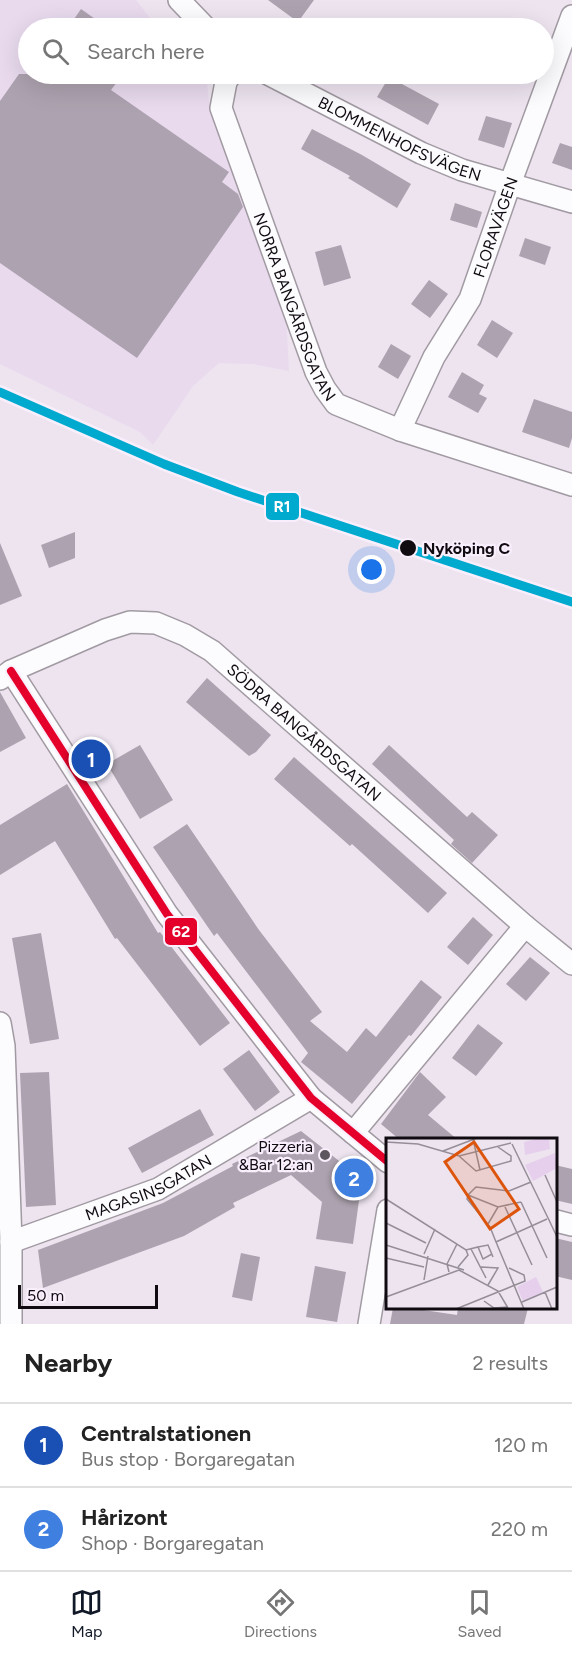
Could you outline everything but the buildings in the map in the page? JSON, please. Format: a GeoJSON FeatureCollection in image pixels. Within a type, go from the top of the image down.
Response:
{"type":"FeatureCollection","features":[{"type":"Feature","properties":{"kind":"street"},"geometry":{"type":"LineString","coordinates":[[179,0],[196,18]]}},
{"type":"Feature","properties":{"kind":"street","name":"FLORAVÄGEN"},"geometry":{"type":"LineString","coordinates":[[554,65],[572,16]]}},
{"type":"Feature","properties":{"kind":"street","name":"NORRA BANGÅRDSGATAN"},"geometry":{"type":"LineString","coordinates":[[226,84],[221,108],[316,372],[336,404],[400,430],[572,485]]}},
{"type":"Feature","properties":{"kind":"street","name":"BLOMMENHOFSVÄGEN"},"geometry":{"type":"LineString","coordinates":[[287,84],[421,153],[462,170],[572,202]]}},
{"type":"Feature","properties":{"kind":"street","name":"FLORAVÄGEN"},"geometry":{"type":"LineString","coordinates":[[400,430],[434,357],[470,299],[547,84]]}},
{"type":"Feature","properties":{"kind":"street","name":"SÖDRA BANGÅRDSGATAN"},"geometry":{"type":"LineString","coordinates":[[5,675],[105,630],[130,622],[156,623],[185,635],[212,651],[525,926],[572,964]]}},
{"type":"Feature","properties":{"kind":"street"},"geometry":{"type":"LineString","coordinates":[[5,675],[167,914],[311,1098],[386,1161]]}},
{"type":"Feature","properties":{"kind":"street"},"geometry":{"type":"LineString","coordinates":[[353,1133],[525,926]]}},
{"type":"Feature","properties":{"kind":"street"},"geometry":{"type":"LineString","coordinates":[[0,1023],[4,1046],[11,1242],[11,1324]]}},
{"type":"Feature","properties":{"kind":"street","name":"MAGASINSGATAN"},"geometry":{"type":"LineString","coordinates":[[11,1242],[158,1189],[311,1098]]}},
{"type":"Feature","properties":{"kind":"street"},"geometry":{"type":"LineString","coordinates":[[369,1324],[386,1216]]}},
{"type":"Feature","properties":{"kind":"street"},"geometry":{"type":"LineString","coordinates":[[557,1221],[572,1225]]}},
{"type":"Feature","properties":{"kind":"shaded area"},"geometry":{"type":"Polygon","coordinates":[[[0,0],[136,0],[150,18],[18,18],[18,84],[207,84],[210,110],[249,199],[286,316],[289,371],[253,364],[219,363],[193,386],[153,445],[140,432],[0,364],[0,0]]]}},
{"type":"Feature","properties":{"kind":"transit line","name":"R1"},"geometry":{"type":"LineString","coordinates":[[0,392],[164,464],[238,492],[572,602]]}},
{"type":"Feature","properties":{"kind":"transit line","name":"62"},"geometry":{"type":"LineString","coordinates":[[11,671],[167,914],[311,1098],[386,1160]]}},
{"type":"Feature","properties":{"kind":"place","name":"Nyköping C"},"geometry":{"type":"Point","coordinates":[408,548]}},
{"type":"Feature","properties":{"kind":"place","name":"Centralstationen"},"geometry":{"type":"Point","coordinates":[91,759]}},
{"type":"Feature","properties":{"kind":"place","name":"Pizzeria &Bar 12:an"},"geometry":{"type":"Point","coordinates":[325,1155]}},
{"type":"Feature","properties":{"kind":"place","name":"Hårizont"},"geometry":{"type":"Point","coordinates":[354,1178]}}]}
